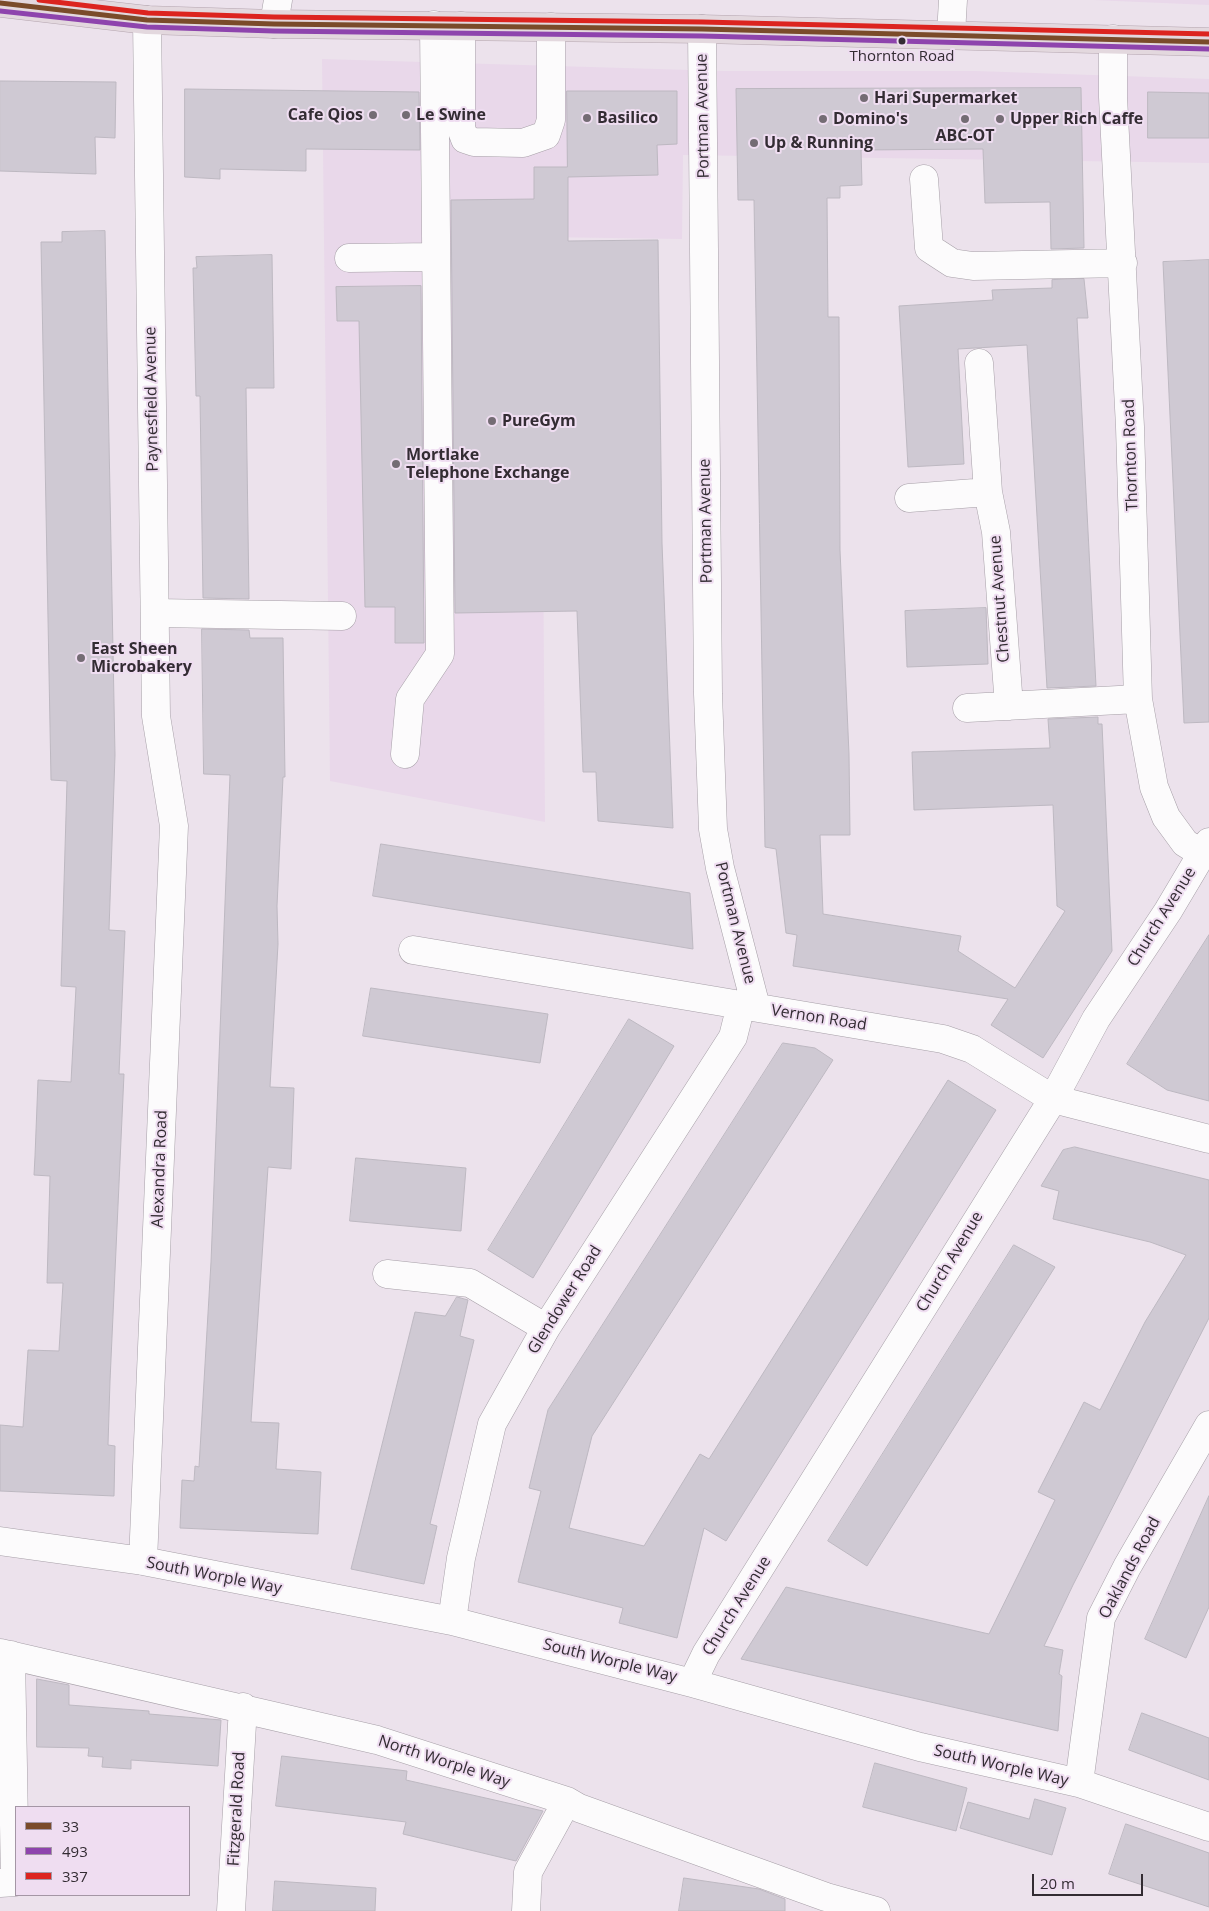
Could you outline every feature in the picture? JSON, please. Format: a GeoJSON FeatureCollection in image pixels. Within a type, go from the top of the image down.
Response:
{"type":"FeatureCollection","features":[{"type":"Feature","properties":{"kind":"highway"},"geometry":{"type":"LineString","coordinates":[[0,3],[147,20],[276,12],[447,26],[702,28],[1209,42]]}},
{"type":"Feature","properties":{"kind":"street"},"geometry":{"type":"LineString","coordinates":[[951,34],[953,0]]}},
{"type":"Feature","properties":{"kind":"street","name":"Paynesfield Avenue"},"geometry":{"type":"LineString","coordinates":[[147,20],[156,716],[166,777]]}},
{"type":"Feature","properties":{"kind":"street"},"geometry":{"type":"LineString","coordinates":[[447,26],[461,128],[465,139],[474,142],[522,144],[546,135],[550,120],[551,27]]}},
{"type":"Feature","properties":{"kind":"street"},"geometry":{"type":"LineString","coordinates":[[405,754],[410,699],[440,654],[436,257],[447,26]]}},
{"type":"Feature","properties":{"kind":"street","name":"Portman Avenue"},"geometry":{"type":"LineString","coordinates":[[702,28],[708,694],[714,829],[720,868],[749,1006]]}},
{"type":"Feature","properties":{"kind":"street","name":"Thornton Road"},"geometry":{"type":"LineString","coordinates":[[1112,38],[1123,263],[1138,698],[1157,794],[1166,817],[1185,843],[1205,848]]}},
{"type":"Feature","properties":{"kind":"street"},"geometry":{"type":"LineString","coordinates":[[924,178],[929,248],[952,263],[973,266],[1123,263]]}},
{"type":"Feature","properties":{"kind":"street"},"geometry":{"type":"LineString","coordinates":[[349,258],[436,257]]}},
{"type":"Feature","properties":{"kind":"street","name":"Chestnut Avenue"},"geometry":{"type":"LineString","coordinates":[[979,363],[988,492],[996,532],[1008,706]]}},
{"type":"Feature","properties":{"kind":"street"},"geometry":{"type":"LineString","coordinates":[[909,498],[988,492]]}},
{"type":"Feature","properties":{"kind":"street"},"geometry":{"type":"LineString","coordinates":[[155,613],[342,616]]}},
{"type":"Feature","properties":{"kind":"street"},"geometry":{"type":"LineString","coordinates":[[967,708],[1138,698]]}},
{"type":"Feature","properties":{"kind":"street","name":"Alexandra Road"},"geometry":{"type":"LineString","coordinates":[[143,1562],[174,826],[166,777]]}},
{"type":"Feature","properties":{"kind":"street","name":"Church Avenue"},"geometry":{"type":"LineString","coordinates":[[692,1683],[706,1654],[1053,1099],[1096,1019],[1168,911],[1205,848]]}},
{"type":"Feature","properties":{"kind":"street","name":"Vernon Road"},"geometry":{"type":"LineString","coordinates":[[413,950],[943,1039],[972,1049],[1053,1099],[1209,1139]]}},
{"type":"Feature","properties":{"kind":"street","name":"Glendower Road"},"geometry":{"type":"LineString","coordinates":[[452,1621],[461,1558],[492,1424],[546,1328],[733,1038],[749,1006]]}},
{"type":"Feature","properties":{"kind":"street"},"geometry":{"type":"LineString","coordinates":[[387,1274],[470,1283],[546,1328]]}},
{"type":"Feature","properties":{"kind":"street","name":"Oaklands Road"},"geometry":{"type":"LineString","coordinates":[[1079,1784],[1101,1618],[1127,1567],[1209,1425]]}},
{"type":"Feature","properties":{"kind":"street","name":"South Worple Way"},"geometry":{"type":"LineString","coordinates":[[0,1541],[143,1562],[452,1621],[692,1683],[920,1747],[1079,1784],[1209,1827]]}},
{"type":"Feature","properties":{"kind":"street"},"geometry":{"type":"LineString","coordinates":[[0,1883],[14,1882],[6,1654]]}},
{"type":"Feature","properties":{"kind":"street","name":"North Worple Way"},"geometry":{"type":"LineString","coordinates":[[6,1654],[377,1740],[567,1801],[579,1808],[826,1904],[876,1911]]}},
{"type":"Feature","properties":{"kind":"street","name":"Fitzgerald Road"},"geometry":{"type":"LineString","coordinates":[[231,1911],[243,1708]]}},
{"type":"Feature","properties":{"kind":"street"},"geometry":{"type":"LineString","coordinates":[[526,1911],[528,1872],[567,1801]]}},
{"type":"Feature","properties":{"kind":"shaded area"},"geometry":{"type":"Polygon","coordinates":[[[1093,0],[1209,0],[1209,5],[1093,0]]]}},
{"type":"Feature","properties":{"kind":"shaded area"},"geometry":{"type":"Polygon","coordinates":[[[322,59],[724,71],[976,71],[1209,79],[1209,163],[683,155],[682,239],[541,237],[545,822],[330,781],[322,59]]]}},
{"type":"Feature","properties":{"kind":"building"},"geometry":{"type":"Polygon","coordinates":[[[0,81],[116,82],[115,138],[95,137],[96,174],[0,171],[0,81]]]}},
{"type":"Feature","properties":{"kind":"building"},"geometry":{"type":"Polygon","coordinates":[[[1081,88],[1084,248],[1051,249],[1050,202],[985,203],[983,149],[861,150],[862,185],[840,186],[840,198],[827,198],[828,317],[839,317],[840,550],[849,754],[850,835],[820,835],[823,914],[961,936],[958,951],[1015,988],[1065,911],[1057,906],[1053,805],[914,810],[912,752],[1050,748],[1048,719],[1098,717],[1098,724],[1102,724],[1112,951],[1043,1058],[991,1025],[1008,999],[793,966],[797,935],[786,933],[776,849],[765,847],[754,200],[738,200],[736,89],[1081,88]]]}},
{"type":"Feature","properties":{"kind":"building"},"geometry":{"type":"Polygon","coordinates":[[[185,89],[419,92],[420,150],[306,149],[306,171],[220,169],[220,179],[185,177],[185,89]]]}},
{"type":"Feature","properties":{"kind":"building"},"geometry":{"type":"Polygon","coordinates":[[[567,91],[677,91],[677,144],[657,145],[658,175],[568,177],[568,241],[658,240],[662,543],[673,828],[598,821],[596,772],[583,772],[577,611],[455,613],[451,200],[534,199],[534,167],[567,167],[567,91]]]}},
{"type":"Feature","properties":{"kind":"building"},"geometry":{"type":"Polygon","coordinates":[[[1148,92],[1209,93],[1209,138],[1148,138],[1148,92]]]}},
{"type":"Feature","properties":{"kind":"building"},"geometry":{"type":"Polygon","coordinates":[[[105,231],[115,755],[109,930],[125,931],[119,1074],[124,1074],[108,1445],[115,1446],[114,1496],[0,1491],[0,1425],[23,1427],[28,1350],[59,1351],[63,1283],[47,1283],[50,1176],[34,1175],[38,1080],[71,1082],[76,987],[61,986],[67,781],[51,780],[41,242],[62,242],[62,232],[105,231]]]}},
{"type":"Feature","properties":{"kind":"building"},"geometry":{"type":"Polygon","coordinates":[[[272,255],[274,388],[246,388],[249,599],[203,598],[200,396],[196,396],[193,268],[197,268],[196,257],[272,255]]]}},
{"type":"Feature","properties":{"kind":"building"},"geometry":{"type":"Polygon","coordinates":[[[1209,260],[1209,722],[1184,723],[1163,262],[1209,260]]]}},
{"type":"Feature","properties":{"kind":"building"},"geometry":{"type":"Polygon","coordinates":[[[1084,279],[1088,318],[1077,318],[1096,686],[1047,688],[1027,345],[958,349],[964,464],[908,467],[899,306],[993,300],[992,290],[1052,288],[1052,280],[1084,279]]]}},
{"type":"Feature","properties":{"kind":"building","name":"Mortlake Telephone Exchange"},"geometry":{"type":"Polygon","coordinates":[[[421,286],[424,643],[395,643],[395,607],[365,607],[359,321],[337,321],[336,287],[421,286]]]}},
{"type":"Feature","properties":{"kind":"building"},"geometry":{"type":"Polygon","coordinates":[[[986,608],[988,664],[907,667],[905,611],[986,608]]]}},
{"type":"Feature","properties":{"kind":"building"},"geometry":{"type":"Polygon","coordinates":[[[202,629],[249,630],[250,638],[283,638],[285,777],[283,777],[277,906],[278,944],[270,1087],[294,1088],[291,1169],[268,1167],[251,1422],[279,1423],[276,1469],[321,1472],[318,1534],[180,1528],[182,1480],[194,1481],[195,1466],[199,1467],[211,1262],[230,775],[204,774],[202,629]]]}},
{"type":"Feature","properties":{"kind":"building"},"geometry":{"type":"Polygon","coordinates":[[[381,844],[690,893],[693,949],[373,896],[381,844]]]}},
{"type":"Feature","properties":{"kind":"building"},"geometry":{"type":"Polygon","coordinates":[[[1209,935],[1209,1101],[1167,1090],[1127,1064],[1209,935]]]}},
{"type":"Feature","properties":{"kind":"building"},"geometry":{"type":"Polygon","coordinates":[[[371,988],[548,1014],[540,1063],[363,1036],[371,988]]]}},
{"type":"Feature","properties":{"kind":"building"},"geometry":{"type":"Polygon","coordinates":[[[629,1019],[674,1046],[533,1278],[488,1250],[629,1019]]]}},
{"type":"Feature","properties":{"kind":"building"},"geometry":{"type":"Polygon","coordinates":[[[783,1043],[815,1048],[833,1060],[592,1436],[569,1528],[644,1546],[700,1454],[709,1459],[948,1080],[996,1110],[726,1541],[704,1528],[677,1638],[619,1623],[623,1608],[518,1582],[541,1491],[529,1488],[548,1410],[783,1043]]]}},
{"type":"Feature","properties":{"kind":"building"},"geometry":{"type":"Polygon","coordinates":[[[1075,1147],[1209,1180],[1209,1318],[1073,1585],[1044,1646],[1063,1650],[1059,1674],[1062,1676],[1058,1731],[741,1659],[786,1587],[989,1634],[1055,1500],[1038,1492],[1084,1402],[1100,1410],[1145,1322],[1186,1255],[1150,1242],[1053,1219],[1059,1191],[1041,1186],[1063,1150],[1075,1147]]]}},
{"type":"Feature","properties":{"kind":"building"},"geometry":{"type":"Polygon","coordinates":[[[356,1158],[466,1168],[461,1231],[350,1221],[356,1158]]]}},
{"type":"Feature","properties":{"kind":"building"},"geometry":{"type":"Polygon","coordinates":[[[1014,1245],[1055,1267],[867,1566],[828,1541],[1014,1245]]]}},
{"type":"Feature","properties":{"kind":"building"},"geometry":{"type":"Polygon","coordinates":[[[457,1297],[468,1300],[460,1336],[474,1340],[430,1524],[437,1526],[424,1584],[351,1569],[415,1312],[445,1316],[457,1297]]]}},
{"type":"Feature","properties":{"kind":"building"},"geometry":{"type":"Polygon","coordinates":[[[1209,1496],[1209,1607],[1186,1658],[1145,1639],[1209,1496]]]}},
{"type":"Feature","properties":{"kind":"building"},"geometry":{"type":"Polygon","coordinates":[[[37,1679],[69,1685],[69,1705],[149,1711],[149,1714],[221,1720],[218,1766],[131,1760],[131,1769],[102,1767],[103,1757],[88,1756],[89,1748],[37,1747],[37,1679]]]}},
{"type":"Feature","properties":{"kind":"building"},"geometry":{"type":"Polygon","coordinates":[[[1142,1713],[1209,1738],[1209,1780],[1129,1750],[1142,1713]]]}},
{"type":"Feature","properties":{"kind":"building"},"geometry":{"type":"Polygon","coordinates":[[[282,1756],[407,1771],[406,1780],[543,1811],[516,1861],[403,1834],[406,1822],[276,1806],[282,1756]]]}},
{"type":"Feature","properties":{"kind":"building"},"geometry":{"type":"Polygon","coordinates":[[[875,1763],[967,1788],[956,1831],[863,1807],[875,1763]]]}},
{"type":"Feature","properties":{"kind":"building"},"geometry":{"type":"Polygon","coordinates":[[[1035,1799],[1066,1808],[1052,1855],[960,1828],[968,1802],[1029,1819],[1035,1799]]]}},
{"type":"Feature","properties":{"kind":"building"},"geometry":{"type":"Polygon","coordinates":[[[1126,1824],[1209,1853],[1209,1907],[1109,1874],[1126,1824]]]}},
{"type":"Feature","properties":{"kind":"building"},"geometry":{"type":"Polygon","coordinates":[[[684,1878],[759,1889],[785,1899],[785,1911],[679,1911],[684,1878]]]}},
{"type":"Feature","properties":{"kind":"building"},"geometry":{"type":"Polygon","coordinates":[[[275,1881],[376,1888],[375,1911],[273,1911],[275,1881]]]}},
{"type":"Feature","properties":{"kind":"transit line","name":"337"},"geometry":{"type":"LineString","coordinates":[[39,0],[148,13],[274,17],[702,22],[1209,34]]}},
{"type":"Feature","properties":{"kind":"transit line","name":"33"},"geometry":{"type":"LineString","coordinates":[[0,3],[147,20],[274,24],[702,29],[1209,42]]}},
{"type":"Feature","properties":{"kind":"transit line","name":"493"},"geometry":{"type":"LineString","coordinates":[[0,11],[147,27],[274,31],[702,36],[1209,49]]}},
{"type":"Feature","properties":{"kind":"place","name":"Thornton Road"},"geometry":{"type":"Point","coordinates":[902,41]}},
{"type":"Feature","properties":{"kind":"place","name":"Hari Supermarket"},"geometry":{"type":"Point","coordinates":[864,98]}},
{"type":"Feature","properties":{"kind":"place","name":"Cafe Qios"},"geometry":{"type":"Point","coordinates":[373,115]}},
{"type":"Feature","properties":{"kind":"place","name":"Le Swine"},"geometry":{"type":"Point","coordinates":[406,115]}},
{"type":"Feature","properties":{"kind":"place","name":"Basilico"},"geometry":{"type":"Point","coordinates":[587,118]}},
{"type":"Feature","properties":{"kind":"place","name":"Domino's"},"geometry":{"type":"Point","coordinates":[823,119]}},
{"type":"Feature","properties":{"kind":"place","name":"ABC-OT"},"geometry":{"type":"Point","coordinates":[965,119]}},
{"type":"Feature","properties":{"kind":"place","name":"Upper Rich Caffe"},"geometry":{"type":"Point","coordinates":[1000,119]}},
{"type":"Feature","properties":{"kind":"place","name":"Up & Running"},"geometry":{"type":"Point","coordinates":[754,143]}},
{"type":"Feature","properties":{"kind":"place","name":"PureGym"},"geometry":{"type":"Point","coordinates":[492,421]}},
{"type":"Feature","properties":{"kind":"place","name":"Mortlake Telephone Exchange"},"geometry":{"type":"Point","coordinates":[396,464]}},
{"type":"Feature","properties":{"kind":"place","name":"East Sheen Microbakery"},"geometry":{"type":"Point","coordinates":[81,658]}}]}
